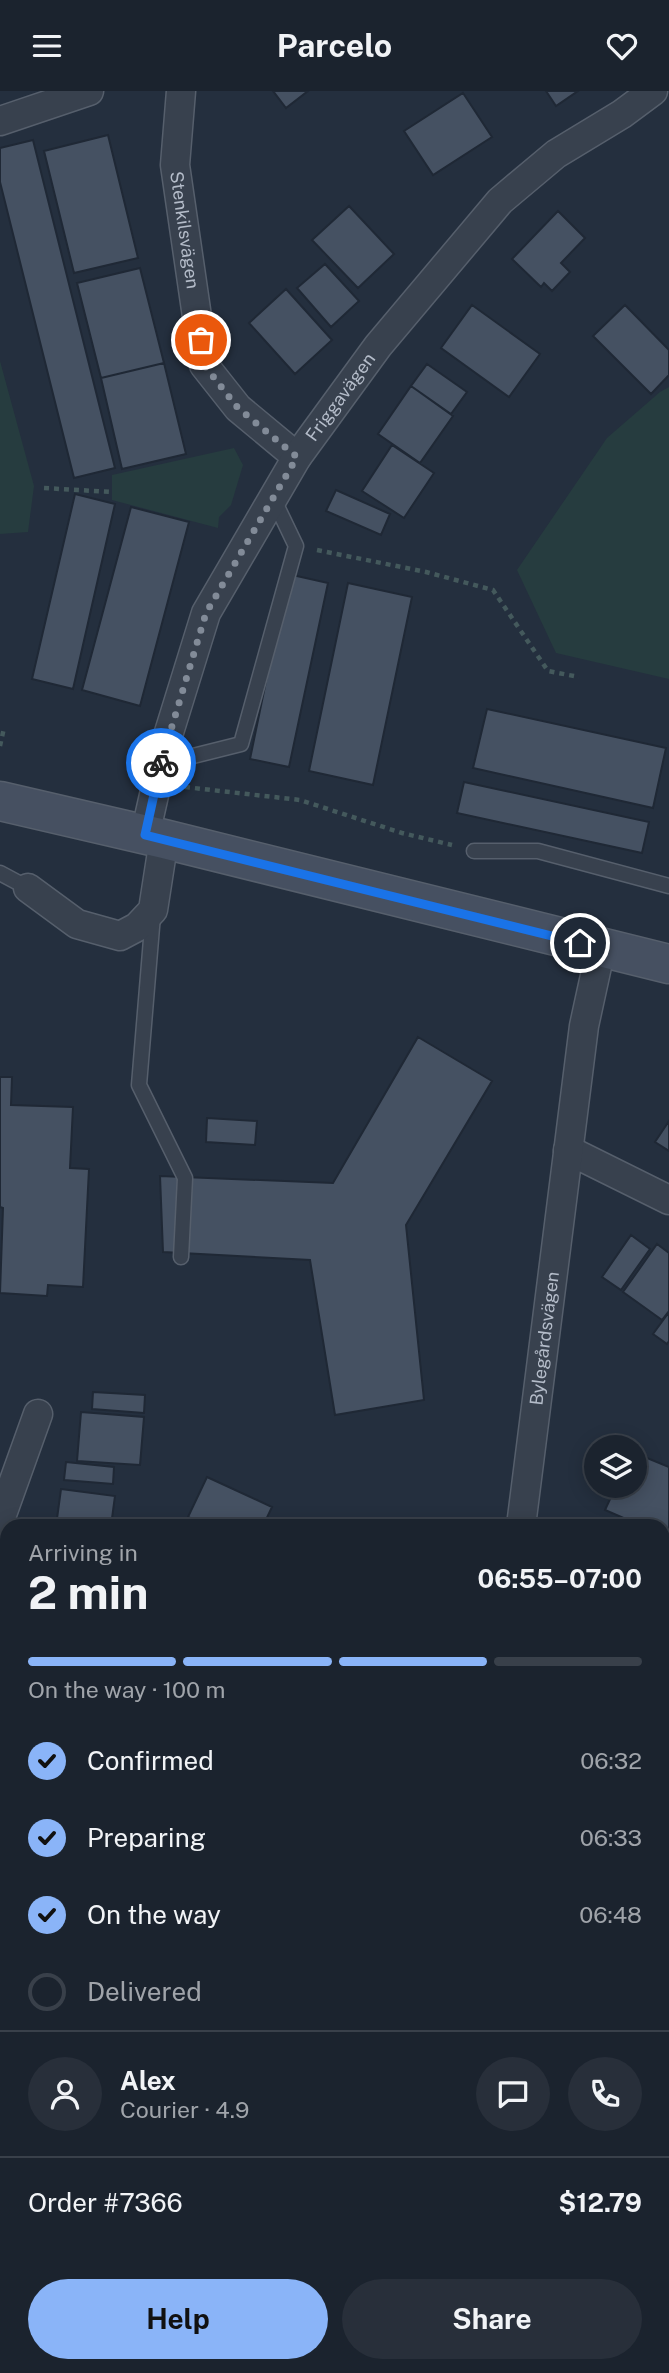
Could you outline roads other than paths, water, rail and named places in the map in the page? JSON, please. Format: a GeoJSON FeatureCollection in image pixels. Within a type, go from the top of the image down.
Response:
{"type":"FeatureCollection","features":[{"type":"Feature","properties":{"kind":"main road"},"geometry":{"type":"LineString","coordinates":[[0,801],[669,964]]}},
{"type":"Feature","properties":{"kind":"street"},"geometry":{"type":"LineString","coordinates":[[0,121],[89,91]]}},
{"type":"Feature","properties":{"kind":"street","name":"Stenkilsvägen"},"geometry":{"type":"LineString","coordinates":[[181,91],[176,165],[204,365],[238,408],[297,457]]}},
{"type":"Feature","properties":{"kind":"street","name":"Friggavägen"},"geometry":{"type":"LineString","coordinates":[[153,910],[154,837],[159,773],[206,613],[297,457],[378,346],[500,201],[556,154],[622,114],[653,91]]}},
{"type":"Feature","properties":{"kind":"street"},"geometry":{"type":"LineString","coordinates":[[27,888],[77,924],[120,936],[136,927],[153,910]]}},
{"type":"Feature","properties":{"kind":"street","name":"Bylegårdsvägen"},"geometry":{"type":"LineString","coordinates":[[522,1519],[584,1026],[601,948]]}},
{"type":"Feature","properties":{"kind":"street"},"geometry":{"type":"LineString","coordinates":[[568,1150],[669,1200]]}},
{"type":"Feature","properties":{"kind":"street"},"geometry":{"type":"LineString","coordinates":[[0,1519],[38,1414]]}},
{"type":"Feature","properties":{"kind":"lane"},"geometry":{"type":"LineString","coordinates":[[159,773],[241,744],[296,546],[273,498]]}},
{"type":"Feature","properties":{"kind":"lane"},"geometry":{"type":"LineString","coordinates":[[474,851],[538,851],[669,886]]}},
{"type":"Feature","properties":{"kind":"lane"},"geometry":{"type":"LineString","coordinates":[[0,873],[27,888]]}},
{"type":"Feature","properties":{"kind":"lane"},"geometry":{"type":"LineString","coordinates":[[153,910],[139,1086],[185,1178],[181,1257]]}}]}
